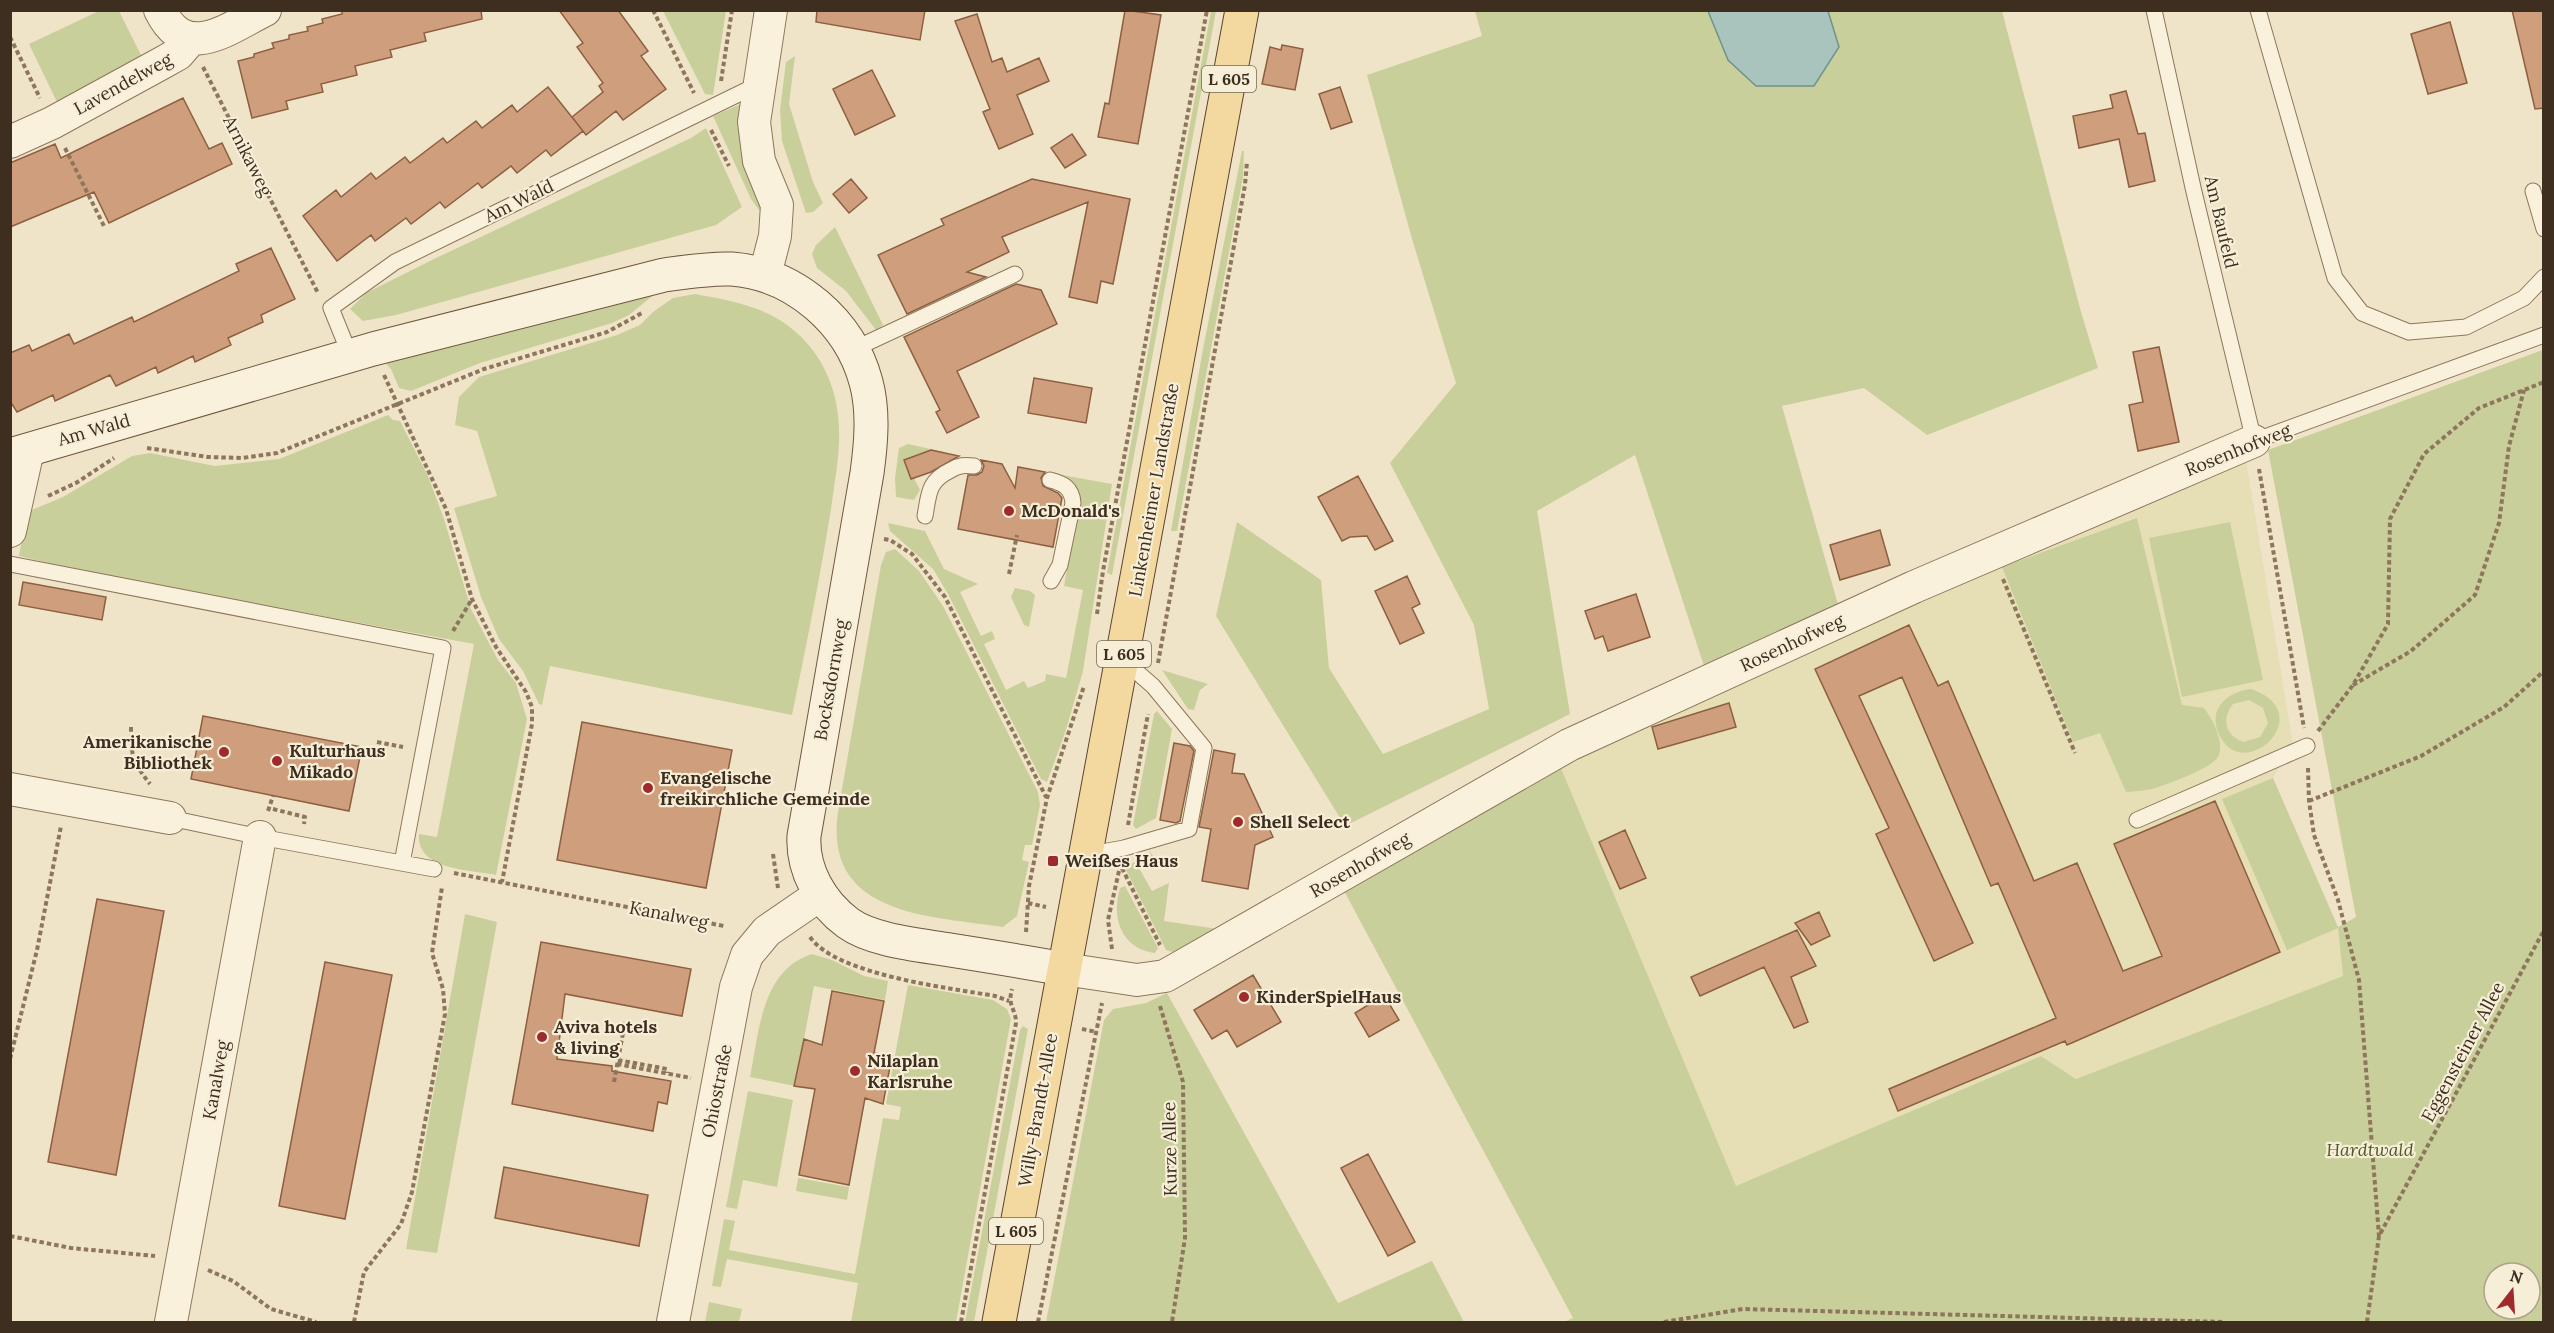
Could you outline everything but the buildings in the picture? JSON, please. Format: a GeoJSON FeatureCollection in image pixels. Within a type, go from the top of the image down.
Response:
{"type":"FeatureCollection","features":[{"type":"Feature","properties":{"kind":"main road","name":"Linkenheimer Landstraße"},"geometry":{"type":"LineString","coordinates":[[1064,969],[1242,10]]}},
{"type":"Feature","properties":{"kind":"main road","name":"Am Wald"},"geometry":{"type":"LineString","coordinates":[[20,452],[361,352],[664,275],[732,269],[765,275]]}},
{"type":"Feature","properties":{"kind":"main road","name":"Bocksdornweg"},"geometry":{"type":"LineString","coordinates":[[765,275],[796,289],[812,301],[835,323],[854,349],[867,383],[871,436],[867,473],[804,836],[803,851],[808,872],[821,894],[849,923],[865,931],[896,941],[1021,941],[1064,969]]}},
{"type":"Feature","properties":{"kind":"main road","name":"Willy-Brandt-Allee"},"geometry":{"type":"LineString","coordinates":[[999,1323],[1064,969]]}},
{"type":"Feature","properties":{"kind":"street"},"geometry":{"type":"LineString","coordinates":[[160,10],[173,31],[191,39]]}},
{"type":"Feature","properties":{"kind":"street","name":"Lavendelweg"},"geometry":{"type":"LineString","coordinates":[[10,142],[52,123],[170,59],[178,54],[191,39],[214,35],[265,10]]}},
{"type":"Feature","properties":{"kind":"street"},"geometry":{"type":"LineString","coordinates":[[765,275],[774,236],[777,205],[759,161],[754,122],[771,10]]}},
{"type":"Feature","properties":{"kind":"street","name":"Rosenhofweg"},"geometry":{"type":"LineString","coordinates":[[1064,969],[1137,980],[1163,975],[1569,745],[1914,587],[2254,441]]}},
{"type":"Feature","properties":{"kind":"street"},"geometry":{"type":"LineString","coordinates":[[13,520],[20,452]]}},
{"type":"Feature","properties":{"kind":"street"},"geometry":{"type":"LineString","coordinates":[[10,789],[166,817]]}},
{"type":"Feature","properties":{"kind":"street","name":"Kanalweg"},"geometry":{"type":"LineString","coordinates":[[171,1323],[264,824]]}},
{"type":"Feature","properties":{"kind":"street","name":"Ohiostraße"},"geometry":{"type":"LineString","coordinates":[[673,1323],[736,987],[747,955],[767,931],[821,894]]}},
{"type":"Feature","properties":{"kind":"lane","name":"Am Baufeld"},"geometry":{"type":"LineString","coordinates":[[2154,10],[2194,192],[2254,441]]}},
{"type":"Feature","properties":{"kind":"lane"},"geometry":{"type":"LineString","coordinates":[[2258,10],[2335,278],[2362,313],[2409,332],[2466,327],[2524,298],[2544,277]]}},
{"type":"Feature","properties":{"kind":"lane","name":"Am Wald"},"geometry":{"type":"LineString","coordinates":[[331,308],[395,262],[759,84]]}},
{"type":"Feature","properties":{"kind":"lane"},"geometry":{"type":"LineString","coordinates":[[2532,191],[2544,229]]}},
{"type":"Feature","properties":{"kind":"lane"},"geometry":{"type":"LineString","coordinates":[[854,349],[1015,274]]}},
{"type":"Feature","properties":{"kind":"lane"},"geometry":{"type":"LineString","coordinates":[[331,308],[361,352]]}},
{"type":"Feature","properties":{"kind":"lane","name":"Rosenhofweg"},"geometry":{"type":"LineString","coordinates":[[2254,441],[2544,335]]}},
{"type":"Feature","properties":{"kind":"lane"},"geometry":{"type":"LineString","coordinates":[[925,516],[931,485],[938,476],[959,465],[974,466]]}},
{"type":"Feature","properties":{"kind":"lane"},"geometry":{"type":"LineString","coordinates":[[1050,480],[1066,486],[1073,495],[1060,565],[1051,581]]}},
{"type":"Feature","properties":{"kind":"lane"},"geometry":{"type":"LineString","coordinates":[[10,564],[443,648],[402,863]]}},
{"type":"Feature","properties":{"kind":"lane"},"geometry":{"type":"LineString","coordinates":[[1085,855],[1124,848],[1189,829],[1204,748],[1153,686],[1123,660]]}},
{"type":"Feature","properties":{"kind":"lane"},"geometry":{"type":"LineString","coordinates":[[2137,820],[2307,746]]}},
{"type":"Feature","properties":{"kind":"lane"},"geometry":{"type":"LineString","coordinates":[[166,817],[264,824],[402,863],[439,870]]}},
{"type":"Feature","properties":{"kind":"path"},"geometry":{"type":"LineString","coordinates":[[653,10],[703,112]]}},
{"type":"Feature","properties":{"kind":"path"},"geometry":{"type":"LineString","coordinates":[[717,104],[732,10]]}},
{"type":"Feature","properties":{"kind":"path"},"geometry":{"type":"LineString","coordinates":[[1097,618],[1103,571],[1207,10]]}},
{"type":"Feature","properties":{"kind":"path","name":"Arnikaweg"},"geometry":{"type":"LineString","coordinates":[[191,39],[317,292],[331,308]]}},
{"type":"Feature","properties":{"kind":"path"},"geometry":{"type":"LineString","coordinates":[[1124,848],[1243,197],[1247,150]]}},
{"type":"Feature","properties":{"kind":"path"},"geometry":{"type":"LineString","coordinates":[[137,449],[145,447],[208,457],[242,458],[277,453],[398,406],[484,369],[607,333],[650,307]]}},
{"type":"Feature","properties":{"kind":"path"},"geometry":{"type":"LineString","coordinates":[[361,352],[398,406],[446,509],[472,599],[496,647],[526,692],[532,706],[532,724],[502,882]]}},
{"type":"Feature","properties":{"kind":"path"},"geometry":{"type":"LineString","coordinates":[[2307,746],[2353,685],[2388,624],[2390,519],[2424,454],[2479,408],[2544,382]]}},
{"type":"Feature","properties":{"kind":"path"},"geometry":{"type":"LineString","coordinates":[[2353,685],[2411,651],[2475,595],[2499,523],[2509,446],[2524,390]]}},
{"type":"Feature","properties":{"kind":"path"},"geometry":{"type":"LineString","coordinates":[[2254,441],[2307,746],[2309,801],[2314,835],[2338,900],[2359,980],[2379,1236]]}},
{"type":"Feature","properties":{"kind":"path"},"geometry":{"type":"LineString","coordinates":[[13,520],[44,498],[76,483],[121,453]]}},
{"type":"Feature","properties":{"kind":"path"},"geometry":{"type":"LineString","coordinates":[[1009,574],[1017,535]]}},
{"type":"Feature","properties":{"kind":"path"},"geometry":{"type":"LineString","coordinates":[[882,539],[890,540],[912,554],[945,597],[1047,798]]}},
{"type":"Feature","properties":{"kind":"path"},"geometry":{"type":"LineString","coordinates":[[1992,553],[2075,753]]}},
{"type":"Feature","properties":{"kind":"path"},"geometry":{"type":"LineString","coordinates":[[443,648],[472,599]]}},
{"type":"Feature","properties":{"kind":"path"},"geometry":{"type":"LineString","coordinates":[[2309,801],[2421,756],[2504,707],[2544,671]]}},
{"type":"Feature","properties":{"kind":"path"},"geometry":{"type":"LineString","coordinates":[[1028,903],[1029,886],[1047,798],[1086,680]]}},
{"type":"Feature","properties":{"kind":"path"},"geometry":{"type":"LineString","coordinates":[[131,727],[131,751],[136,768],[161,797],[166,817]]}},
{"type":"Feature","properties":{"kind":"path"},"geometry":{"type":"LineString","coordinates":[[377,742],[423,750]]}},
{"type":"Feature","properties":{"kind":"path"},"geometry":{"type":"LineString","coordinates":[[264,824],[273,796]]}},
{"type":"Feature","properties":{"kind":"path"},"geometry":{"type":"LineString","coordinates":[[10,1059],[38,950],[66,799]]}},
{"type":"Feature","properties":{"kind":"path","name":"Kurze Allee"},"geometry":{"type":"LineString","coordinates":[[1108,920],[1120,865],[1163,975],[1183,1082],[1185,1238],[1172,1323]]}},
{"type":"Feature","properties":{"kind":"path"},"geometry":{"type":"LineString","coordinates":[[354,1323],[364,1272],[401,1224],[412,1192],[446,1014],[443,989],[432,953],[439,870]]}},
{"type":"Feature","properties":{"kind":"path","name":"Kanalweg"},"geometry":{"type":"LineString","coordinates":[[439,870],[724,926]]}},
{"type":"Feature","properties":{"kind":"path","name":"Eggensteiner Allee"},"geometry":{"type":"LineString","coordinates":[[2367,1323],[2379,1236],[2544,930]]}},
{"type":"Feature","properties":{"kind":"path"},"geometry":{"type":"LineString","coordinates":[[961,1323],[1016,1023],[1016,1017],[1009,1001],[1021,941]]}},
{"type":"Feature","properties":{"kind":"path"},"geometry":{"type":"LineString","coordinates":[[1038,1323],[1108,976]]}},
{"type":"Feature","properties":{"kind":"path"},"geometry":{"type":"LineString","coordinates":[[614,1082],[625,1022]]}},
{"type":"Feature","properties":{"kind":"path"},"geometry":{"type":"LineString","coordinates":[[618,1062],[668,1069],[667,1073],[718,1083]]}},
{"type":"Feature","properties":{"kind":"path"},"geometry":{"type":"LineString","coordinates":[[10,1236],[71,1248],[182,1259],[233,1281],[271,1309],[316,1323]]}},
{"type":"Feature","properties":{"kind":"path"},"geometry":{"type":"LineString","coordinates":[[1664,1323],[1743,1309],[2225,1323]]}},
{"type":"Feature","properties":{"kind":"shaded area"},"geometry":{"type":"Polygon","coordinates":[[[2246,460],[2293,744],[2273,778],[2338,928],[2343,976],[2076,1079],[2041,1056],[1736,1187],[1558,761],[1999,565],[2246,460]]]}},
{"type":"Feature","properties":{"kind":"green space"},"geometry":{"type":"Polygon","coordinates":[[[1708,10],[1728,60],[1839,47],[1828,11],[2002,11],[2081,312],[2098,368],[1927,435],[1864,388],[1782,406],[1839,608],[1705,669],[1635,455],[1537,511],[1570,714],[1345,826],[1216,616],[1237,522],[1321,580],[1329,668],[1383,754],[1489,709],[1474,625],[1390,463],[1456,383],[1412,239],[1367,75],[1482,36],[1475,11],[1708,10]]]}},
{"type":"Feature","properties":{"kind":"green space"},"geometry":{"type":"Polygon","coordinates":[[[99,11],[119,11],[144,61],[57,102],[29,44],[99,11]]]}},
{"type":"Feature","properties":{"kind":"green space"},"geometry":{"type":"Polygon","coordinates":[[[663,11],[726,11],[713,95],[705,94],[663,11]]]}},
{"type":"Feature","properties":{"kind":"green space"},"geometry":{"type":"Polygon","coordinates":[[[1211,11],[1216,11],[1112,575],[1107,573],[1211,11]]]}},
{"type":"Feature","properties":{"kind":"green space"},"geometry":{"type":"Polygon","coordinates":[[[795,56],[789,104],[813,182],[823,203],[813,212],[806,213],[782,141],[780,110],[786,62],[795,56]]]}},
{"type":"Feature","properties":{"kind":"green space"},"geometry":{"type":"Polygon","coordinates":[[[741,104],[763,209],[759,210],[751,199],[713,116],[741,104]]]}},
{"type":"Feature","properties":{"kind":"green space"},"geometry":{"type":"Polygon","coordinates":[[[706,128],[742,207],[716,225],[396,315],[363,321],[350,309],[366,293],[691,138],[706,128]]]}},
{"type":"Feature","properties":{"kind":"green space"},"geometry":{"type":"Polygon","coordinates":[[[1242,151],[1244,151],[1243,177],[1177,531],[1171,531],[1203,349],[1242,151]]]}},
{"type":"Feature","properties":{"kind":"green space"},"geometry":{"type":"Polygon","coordinates":[[[835,227],[883,325],[876,330],[846,291],[817,268],[812,254],[816,245],[835,227]]]}},
{"type":"Feature","properties":{"kind":"green space"},"geometry":{"type":"Polygon","coordinates":[[[656,293],[629,315],[612,323],[480,363],[411,391],[399,388],[391,369],[386,364],[394,360],[656,293]]]}},
{"type":"Feature","properties":{"kind":"green space"},"geometry":{"type":"Polygon","coordinates":[[[695,294],[750,307],[788,325],[814,352],[826,371],[834,393],[839,427],[836,474],[808,638],[792,715],[550,666],[542,705],[539,704],[523,671],[499,639],[481,597],[454,508],[497,496],[477,431],[455,425],[459,397],[479,377],[617,335],[640,325],[653,312],[673,298],[695,294]]]}},
{"type":"Feature","properties":{"kind":"green space","name":"Hardtwald"},"geometry":{"type":"Polygon","coordinates":[[[2543,350],[2543,1322],[1564,1322],[1573,1318],[1343,889],[1558,761],[1736,1186],[2041,1056],[2076,1079],[2343,976],[2338,928],[2287,950],[2222,799],[2273,778],[2338,927],[2356,917],[2268,450],[2543,350]]]}},
{"type":"Feature","properties":{"kind":"green space"},"geometry":{"type":"Polygon","coordinates":[[[388,415],[393,420],[400,421],[428,476],[444,519],[471,609],[498,660],[516,683],[527,719],[496,875],[446,866],[426,855],[420,846],[419,834],[437,837],[474,644],[85,572],[19,556],[27,512],[63,497],[132,456],[150,453],[215,466],[279,459],[388,415]]]}},
{"type":"Feature","properties":{"kind":"green space"},"geometry":{"type":"Polygon","coordinates":[[[908,444],[944,452],[924,453],[911,479],[914,478],[920,490],[914,500],[896,497],[895,478],[899,448],[908,444]]]}},
{"type":"Feature","properties":{"kind":"green space"},"geometry":{"type":"Polygon","coordinates":[[[1051,473],[1112,484],[1083,671],[1065,733],[1047,782],[1041,779],[948,594],[933,569],[890,531],[888,523],[925,531],[944,569],[978,584],[960,592],[981,636],[992,631],[995,639],[984,644],[1006,690],[1024,681],[1028,688],[1045,681],[1046,674],[1066,678],[1083,590],[1064,586],[1078,507],[1051,473]]]}},
{"type":"Feature","properties":{"kind":"green space"},"geometry":{"type":"Polygon","coordinates":[[[2137,518],[2182,705],[2204,708],[2217,731],[2220,751],[2218,757],[2208,766],[2189,775],[2152,789],[2126,792],[2100,733],[2073,742],[2002,567],[2137,518]]]}},
{"type":"Feature","properties":{"kind":"green space"},"geometry":{"type":"Polygon","coordinates":[[[2230,522],[2263,680],[2182,697],[2149,538],[2230,522]]]}},
{"type":"Feature","properties":{"kind":"green space"},"geometry":{"type":"Polygon","coordinates":[[[895,549],[919,571],[943,606],[1038,792],[1040,805],[1032,845],[1025,845],[1022,860],[1029,862],[1017,916],[1003,927],[944,919],[888,904],[864,891],[847,872],[838,846],[838,812],[881,565],[886,552],[895,549]]]}},
{"type":"Feature","properties":{"kind":"green space"},"geometry":{"type":"Polygon","coordinates":[[[1015,588],[1030,591],[1035,595],[1029,627],[1024,625],[1011,597],[1015,588]]]}},
{"type":"Feature","properties":{"kind":"green space"},"geometry":{"type":"Polygon","coordinates":[[[1162,670],[1208,684],[1200,690],[1194,710],[1188,709],[1162,670]]]}},
{"type":"Feature","properties":{"kind":"green space"},"geometry":{"type":"Polygon","coordinates":[[[2251,689],[2271,700],[2279,714],[2278,728],[2270,741],[2257,750],[2243,753],[2229,748],[2218,732],[2216,715],[2223,702],[2243,690],[2251,689]],[[2249,700],[2233,704],[2226,721],[2229,731],[2244,742],[2260,737],[2268,723],[2263,708],[2249,700]]]}},
{"type":"Feature","properties":{"kind":"green space"},"geometry":{"type":"Polygon","coordinates":[[[1157,711],[1172,729],[1156,818],[1136,829],[1133,825],[1154,714],[1157,711]]]}},
{"type":"Feature","properties":{"kind":"green space"},"geometry":{"type":"Polygon","coordinates":[[[1150,852],[1154,857],[1139,868],[1152,891],[1169,883],[1164,921],[1224,930],[1182,955],[1166,950],[1125,868],[1150,852]]]}},
{"type":"Feature","properties":{"kind":"green space"},"geometry":{"type":"Polygon","coordinates":[[[1125,886],[1158,948],[1155,953],[1134,945],[1121,930],[1117,910],[1118,899],[1120,888],[1125,886]]]}},
{"type":"Feature","properties":{"kind":"green space"},"geometry":{"type":"Polygon","coordinates":[[[465,914],[497,922],[437,1253],[406,1249],[465,914]]]}},
{"type":"Feature","properties":{"kind":"green space"},"geometry":{"type":"Polygon","coordinates":[[[812,954],[832,960],[864,976],[888,981],[885,1000],[814,986],[795,1086],[750,1077],[760,1023],[772,988],[795,962],[812,954]]]}},
{"type":"Feature","properties":{"kind":"green space"},"geometry":{"type":"Polygon","coordinates":[[[908,985],[993,1000],[1007,1009],[1011,1019],[956,1322],[851,1322],[858,1283],[727,1259],[721,1287],[712,1286],[724,1219],[735,1221],[729,1250],[855,1274],[883,1118],[899,1120],[901,1107],[886,1104],[908,985]]]}},
{"type":"Feature","properties":{"kind":"green space"},"geometry":{"type":"Polygon","coordinates":[[[1167,993],[1338,1303],[1432,1261],[1464,1322],[1046,1322],[1104,1020],[1113,1009],[1146,1003],[1167,993]]]}},
{"type":"Feature","properties":{"kind":"green space"},"geometry":{"type":"Polygon","coordinates":[[[1023,1026],[1028,1029],[974,1322],[965,1322],[1020,1030],[1023,1026]]]}},
{"type":"Feature","properties":{"kind":"green space"},"geometry":{"type":"Polygon","coordinates":[[[748,1091],[793,1100],[777,1187],[743,1180],[737,1209],[726,1207],[748,1091]]]}},
{"type":"Feature","properties":{"kind":"green space"},"geometry":{"type":"Polygon","coordinates":[[[798,1178],[849,1187],[847,1200],[796,1191],[798,1178]]]}},
{"type":"Feature","properties":{"kind":"green space"},"geometry":{"type":"Polygon","coordinates":[[[709,1302],[742,1309],[739,1322],[705,1322],[709,1302]]]}},
{"type":"Feature","properties":{"kind":"water"},"geometry":{"type":"Polygon","coordinates":[[[1708,11],[1828,11],[1839,47],[1814,86],[1756,86],[1728,60],[1708,11]]]}},
{"type":"Feature","properties":{"kind":"place","name":"McDonald's"},"geometry":{"type":"Point","coordinates":[1009,511]}},
{"type":"Feature","properties":{"kind":"place","name":"Amerikanische Bibliothek"},"geometry":{"type":"Point","coordinates":[224,752]}},
{"type":"Feature","properties":{"kind":"place","name":"Kulturhaus Mikado"},"geometry":{"type":"Point","coordinates":[277,761]}},
{"type":"Feature","properties":{"kind":"place","name":"Evangelische freikirchliche Gemeinde"},"geometry":{"type":"Point","coordinates":[648,788]}},
{"type":"Feature","properties":{"kind":"place","name":"Shell Select"},"geometry":{"type":"Point","coordinates":[1238,822]}},
{"type":"Feature","properties":{"kind":"place","name":"Weißes Haus"},"geometry":{"type":"Point","coordinates":[1053,861]}},
{"type":"Feature","properties":{"kind":"place","name":"KinderSpielHaus"},"geometry":{"type":"Point","coordinates":[1244,997]}},
{"type":"Feature","properties":{"kind":"place","name":"Aviva hotels & living"},"geometry":{"type":"Point","coordinates":[542,1037]}},
{"type":"Feature","properties":{"kind":"place","name":"Nilaplan Karlsruhe"},"geometry":{"type":"Point","coordinates":[855,1071]}}]}
